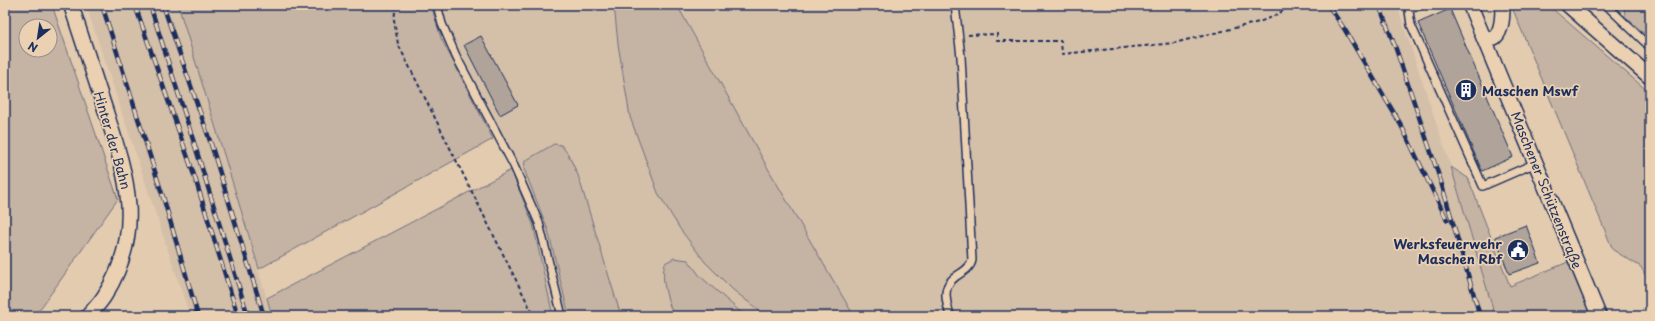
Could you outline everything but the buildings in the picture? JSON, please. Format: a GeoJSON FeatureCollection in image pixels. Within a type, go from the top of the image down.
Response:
{"type":"FeatureCollection","features":[{"type":"Feature","properties":{"kind":"street","name":"Hinter der Bahn"},"geometry":{"type":"LineString","coordinates":[[71,5],[121,158],[129,197],[128,234],[120,267],[105,296],[88,316]]}},
{"type":"Feature","properties":{"kind":"street","name":"Maschener Schützenstraße"},"geometry":{"type":"LineString","coordinates":[[1470,5],[1599,316]]}},
{"type":"Feature","properties":{"kind":"street"},"geometry":{"type":"LineString","coordinates":[[1486,41],[1495,36],[1499,31],[1502,5]]}},
{"type":"Feature","properties":{"kind":"street"},"geometry":{"type":"LineString","coordinates":[[1568,5],[1650,77]]}},
{"type":"Feature","properties":{"kind":"lane"},"geometry":{"type":"LineString","coordinates":[[437,5],[442,24],[456,56],[514,166],[539,223],[562,316]]}},
{"type":"Feature","properties":{"kind":"lane"},"geometry":{"type":"LineString","coordinates":[[950,316],[946,296],[947,288],[952,279],[970,267],[972,260],[959,35],[955,5]]}},
{"type":"Feature","properties":{"kind":"lane"},"geometry":{"type":"LineString","coordinates":[[1421,5],[1412,8],[1409,11],[1411,25],[1483,186],[1536,163]]}},
{"type":"Feature","properties":{"kind":"lane"},"geometry":{"type":"LineString","coordinates":[[1606,5],[1650,47]]}},
{"type":"Feature","properties":{"kind":"path"},"geometry":{"type":"LineString","coordinates":[[396,5],[394,20],[398,44],[534,316]]}},
{"type":"Feature","properties":{"kind":"path"},"geometry":{"type":"LineString","coordinates":[[959,35],[997,34],[997,41],[1061,41],[1062,54],[1129,48],[1174,43],[1264,20],[1293,5]]}},
{"type":"Feature","properties":{"kind":"shaded area"},"geometry":{"type":"Polygon","coordinates":[[[5,5],[52,5],[56,18],[18,18],[18,58],[58,58],[58,23],[118,199],[35,316],[5,316],[5,5]]]}},
{"type":"Feature","properties":{"kind":"shaded area"},"geometry":{"type":"Polygon","coordinates":[[[86,5],[178,5],[272,316],[190,316],[86,5]]]}},
{"type":"Feature","properties":{"kind":"shaded area"},"geometry":{"type":"Polygon","coordinates":[[[178,5],[431,5],[441,38],[493,139],[259,269],[178,5]]]}},
{"type":"Feature","properties":{"kind":"shaded area"},"geometry":{"type":"Polygon","coordinates":[[[431,5],[1400,5],[1399,12],[1451,167],[1468,178],[1510,286],[1568,262],[1591,316],[553,316],[533,224],[511,170],[441,38],[431,5]]]}},
{"type":"Feature","properties":{"kind":"shaded area"},"geometry":{"type":"Polygon","coordinates":[[[614,5],[677,5],[770,172],[854,316],[766,316],[732,289],[705,262],[680,229],[658,193],[630,117],[618,44],[614,5]]]}},
{"type":"Feature","properties":{"kind":"shaded area"},"geometry":{"type":"Polygon","coordinates":[[[1511,5],[1548,5],[1650,93],[1650,284],[1641,267],[1613,250],[1511,5]]]}},
{"type":"Feature","properties":{"kind":"shaded area"},"geometry":{"type":"Polygon","coordinates":[[[1624,5],[1650,5],[1650,38],[1625,17],[1624,5]]]}},
{"type":"Feature","properties":{"kind":"shaded area"},"geometry":{"type":"Polygon","coordinates":[[[554,144],[561,145],[568,154],[578,175],[621,316],[569,316],[548,230],[524,169],[525,161],[554,144]]]}},
{"type":"Feature","properties":{"kind":"shaded area"},"geometry":{"type":"Polygon","coordinates":[[[1451,167],[1468,178],[1510,286],[1568,262],[1591,316],[1495,316],[1451,167]]]}},
{"type":"Feature","properties":{"kind":"shaded area"},"geometry":{"type":"Polygon","coordinates":[[[511,170],[533,224],[553,316],[272,316],[267,298],[511,170]]]}},
{"type":"Feature","properties":{"kind":"shaded area"},"geometry":{"type":"Polygon","coordinates":[[[674,258],[688,260],[700,276],[745,316],[673,316],[665,290],[663,276],[665,263],[674,258]]]}},
{"type":"Feature","properties":{"kind":"railway"},"geometry":{"type":"LineString","coordinates":[[102,5],[164,200],[198,316]]}},
{"type":"Feature","properties":{"kind":"railway"},"geometry":{"type":"LineString","coordinates":[[135,5],[195,178],[238,316]]}},
{"type":"Feature","properties":{"kind":"railway"},"geometry":{"type":"LineString","coordinates":[[150,5],[248,316]]}},
{"type":"Feature","properties":{"kind":"railway"},"geometry":{"type":"LineString","coordinates":[[163,5],[211,144],[264,316]]}},
{"type":"Feature","properties":{"kind":"railway"},"geometry":{"type":"LineString","coordinates":[[1328,5],[1345,30],[1401,125],[1447,220]]}},
{"type":"Feature","properties":{"kind":"railway"},"geometry":{"type":"LineString","coordinates":[[1379,5],[1396,49],[1441,182],[1480,316]]}},
{"type":"Feature","properties":{"kind":"place","name":"Maschen Mswf"},"geometry":{"type":"Point","coordinates":[1466,90]}},
{"type":"Feature","properties":{"kind":"place","name":"Werksfeuerwehr Maschen Rbf"},"geometry":{"type":"Point","coordinates":[1518,250]}}]}
